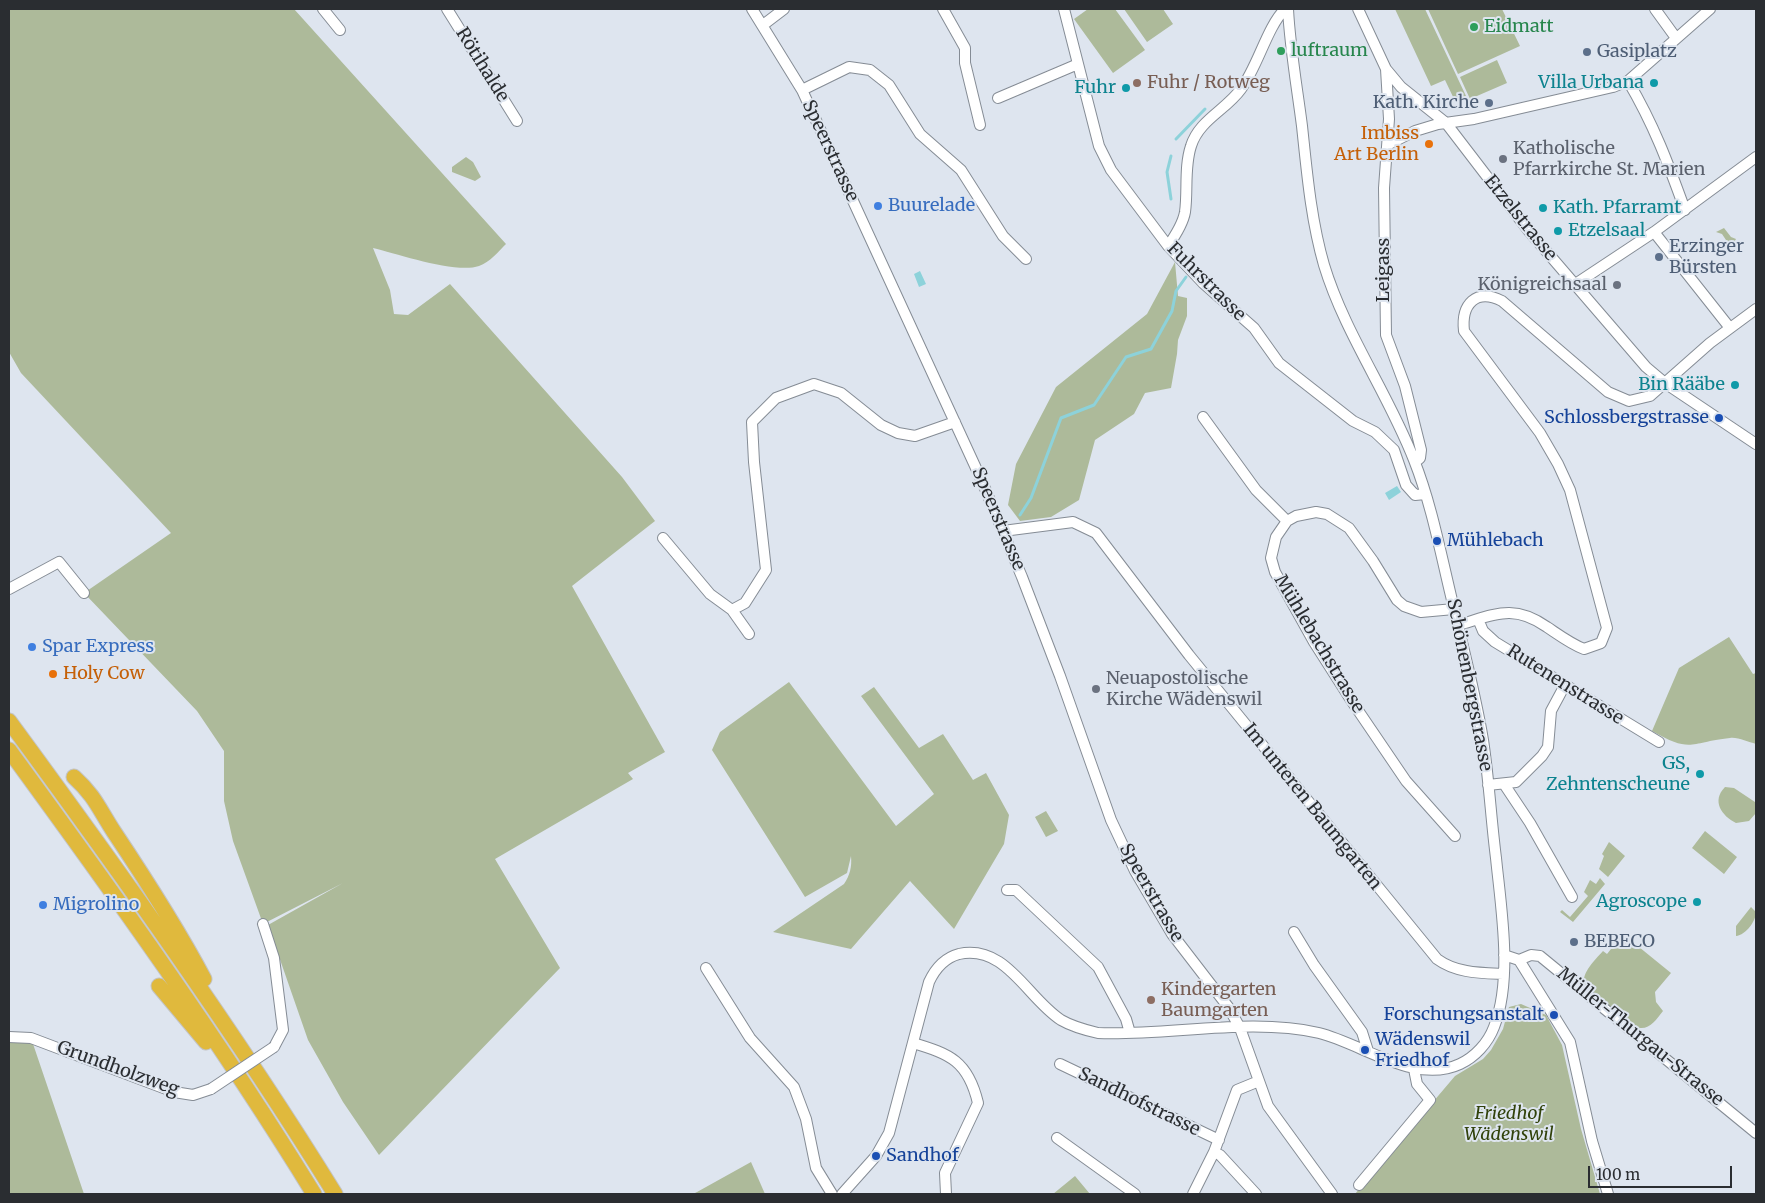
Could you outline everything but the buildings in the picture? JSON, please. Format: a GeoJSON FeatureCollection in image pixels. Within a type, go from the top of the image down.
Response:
{"type":"FeatureCollection","features":[{"type":"Feature","properties":{"kind":"highway"},"geometry":{"type":"LineString","coordinates":[[9,721],[242,1048],[334,1194]]}},
{"type":"Feature","properties":{"kind":"highway"},"geometry":{"type":"LineString","coordinates":[[9,750],[134,923],[263,1111],[314,1194]]}},
{"type":"Feature","properties":{"kind":"highway"},"geometry":{"type":"LineString","coordinates":[[74,777],[86,787],[99,804],[106,820],[170,918],[242,1048]]}},
{"type":"Feature","properties":{"kind":"highway"},"geometry":{"type":"LineString","coordinates":[[159,986],[263,1111]]}},
{"type":"Feature","properties":{"kind":"street"},"geometry":{"type":"LineString","coordinates":[[324,9],[340,30]]}},
{"type":"Feature","properties":{"kind":"street","name":"Rötihalde"},"geometry":{"type":"LineString","coordinates":[[447,9],[517,121]]}},
{"type":"Feature","properties":{"kind":"street","name":"Speerstrasse"},"geometry":{"type":"LineString","coordinates":[[752,9],[802,90],[955,422],[1003,532],[1060,676],[1111,820],[1135,871],[1172,934],[1222,998],[1240,1028],[1268,1106],[1275,1118],[1332,1194]]}},
{"type":"Feature","properties":{"kind":"street"},"geometry":{"type":"LineString","coordinates":[[763,25],[784,9]]}},
{"type":"Feature","properties":{"kind":"street"},"geometry":{"type":"LineString","coordinates":[[943,9],[965,48],[966,63],[980,125]]}},
{"type":"Feature","properties":{"kind":"street","name":"Fuhrstrasse"},"geometry":{"type":"LineString","coordinates":[[1064,9],[1103,154],[1111,170],[1168,246],[1203,283],[1254,328],[1279,363],[1352,421],[1385,440],[1398,457],[1409,490],[1415,495],[1425,494]]}},
{"type":"Feature","properties":{"kind":"street"},"geometry":{"type":"LineString","coordinates":[[1168,246],[1185,213],[1190,147],[1209,119],[1240,92],[1252,74],[1277,20],[1287,9]]}},
{"type":"Feature","properties":{"kind":"street","name":"Schönenbergstrasse"},"geometry":{"type":"LineString","coordinates":[[842,1194],[876,1156],[889,1133],[931,977],[946,960],[968,952],[980,953],[998,960],[1046,1008],[1069,1024],[1098,1033],[1240,1028],[1292,1029],[1317,1032],[1414,1069],[1432,1071],[1449,1068],[1463,1062],[1478,1052],[1495,1025],[1504,955],[1488,785],[1478,713],[1454,609],[1415,462],[1392,409],[1345,321],[1333,292],[1319,248],[1311,204],[1287,9]]}},
{"type":"Feature","properties":{"kind":"street"},"geometry":{"type":"LineString","coordinates":[[1358,9],[1386,69]]}},
{"type":"Feature","properties":{"kind":"street"},"geometry":{"type":"LineString","coordinates":[[1655,9],[1676,38]]}},
{"type":"Feature","properties":{"kind":"street"},"geometry":{"type":"LineString","coordinates":[[1389,144],[1415,131],[1606,89],[1628,82],[1710,9]]}},
{"type":"Feature","properties":{"kind":"street"},"geometry":{"type":"LineString","coordinates":[[998,98],[1078,64]]}},
{"type":"Feature","properties":{"kind":"street"},"geometry":{"type":"LineString","coordinates":[[802,90],[849,66],[870,70],[889,85],[920,134],[961,170],[1003,236],[1026,259]]}},
{"type":"Feature","properties":{"kind":"street","name":"Leigass"},"geometry":{"type":"LineString","coordinates":[[1386,69],[1389,144],[1384,188],[1386,258],[1384,311],[1386,335],[1405,386],[1421,450],[1420,458],[1415,462]]}},
{"type":"Feature","properties":{"kind":"street","name":"Etzelstrasse"},"geometry":{"type":"LineString","coordinates":[[1386,69],[1401,86],[1446,123],[1528,230],[1646,367],[1664,383],[1756,444]]}},
{"type":"Feature","properties":{"kind":"street"},"geometry":{"type":"LineString","coordinates":[[1628,82],[1650,118],[1662,145],[1685,210]]}},
{"type":"Feature","properties":{"kind":"street"},"geometry":{"type":"LineString","coordinates":[[1574,284],[1654,232],[1756,157]]}},
{"type":"Feature","properties":{"kind":"street"},"geometry":{"type":"LineString","coordinates":[[1654,232],[1730,328]]}},
{"type":"Feature","properties":{"kind":"street"},"geometry":{"type":"LineString","coordinates":[[1458,625],[1512,611],[1525,614],[1576,646],[1584,649],[1601,643],[1608,628],[1570,490],[1540,433],[1464,331],[1462,317],[1467,306],[1474,299],[1485,296],[1502,301],[1618,398],[1629,401],[1650,396],[1730,328],[1756,309]]}},
{"type":"Feature","properties":{"kind":"street"},"geometry":{"type":"LineString","coordinates":[[732,610],[746,604],[766,570],[754,462],[752,422],[776,398],[814,384],[841,393],[881,425],[898,433],[915,436],[955,422]]}},
{"type":"Feature","properties":{"kind":"street"},"geometry":{"type":"LineString","coordinates":[[1203,417],[1256,490],[1287,521],[1296,516],[1316,512],[1327,514],[1339,520],[1349,528],[1374,561],[1397,600],[1404,606],[1421,612],[1454,609]]}},
{"type":"Feature","properties":{"kind":"street","name":"Mühlebachstrasse"},"geometry":{"type":"LineString","coordinates":[[1287,521],[1276,537],[1273,546],[1272,558],[1275,572],[1351,700],[1406,780],[1455,836]]}},
{"type":"Feature","properties":{"kind":"street","name":"Im unteren Baumgarten"},"geometry":{"type":"LineString","coordinates":[[1003,532],[1073,522],[1096,532],[1189,655],[1437,959],[1447,966],[1458,970],[1503,974]]}},
{"type":"Feature","properties":{"kind":"street"},"geometry":{"type":"LineString","coordinates":[[664,538],[710,594],[732,610],[749,634]]}},
{"type":"Feature","properties":{"kind":"street"},"geometry":{"type":"LineString","coordinates":[[9,590],[59,562],[84,593]]}},
{"type":"Feature","properties":{"kind":"street","name":"Rutenenstrasse"},"geometry":{"type":"LineString","coordinates":[[1478,619],[1483,631],[1495,642],[1659,742]]}},
{"type":"Feature","properties":{"kind":"street"},"geometry":{"type":"LineString","coordinates":[[1488,785],[1516,782],[1542,756],[1549,741],[1551,710],[1565,685]]}},
{"type":"Feature","properties":{"kind":"street"},"geometry":{"type":"LineString","coordinates":[[1504,784],[1530,824],[1572,897]]}},
{"type":"Feature","properties":{"kind":"street"},"geometry":{"type":"LineString","coordinates":[[1007,890],[1016,890],[1098,967],[1126,1019],[1130,1033]]}},
{"type":"Feature","properties":{"kind":"street","name":"Grundholzweg"},"geometry":{"type":"LineString","coordinates":[[9,1037],[31,1038],[174,1092],[193,1095],[210,1088],[274,1047],[283,1030],[274,958],[263,924]]}},
{"type":"Feature","properties":{"kind":"street"},"geometry":{"type":"LineString","coordinates":[[1294,932],[1362,1032],[1368,1051]]}},
{"type":"Feature","properties":{"kind":"street"},"geometry":{"type":"LineString","coordinates":[[1504,955],[1519,960],[1570,1042],[1592,1140],[1608,1194]]}},
{"type":"Feature","properties":{"kind":"street","name":"Müller-Thurgau-Strasse"},"geometry":{"type":"LineString","coordinates":[[1519,960],[1531,955],[1540,956],[1756,1133]]}},
{"type":"Feature","properties":{"kind":"street"},"geometry":{"type":"LineString","coordinates":[[706,968],[750,1038],[794,1087],[806,1119],[816,1168],[832,1194]]}},
{"type":"Feature","properties":{"kind":"street"},"geometry":{"type":"LineString","coordinates":[[913,1043],[950,1055],[956,1060],[976,1095],[978,1103],[975,1113],[962,1135],[945,1173],[946,1194]]}},
{"type":"Feature","properties":{"kind":"street","name":"Sandhofstrasse"},"geometry":{"type":"LineString","coordinates":[[1060,1064],[1219,1140]]}},
{"type":"Feature","properties":{"kind":"street"},"geometry":{"type":"LineString","coordinates":[[1359,1185],[1430,1100],[1417,1084],[1414,1069]]}},
{"type":"Feature","properties":{"kind":"street"},"geometry":{"type":"LineString","coordinates":[[1193,1194],[1214,1152],[1237,1090],[1259,1082]]}},
{"type":"Feature","properties":{"kind":"street"},"geometry":{"type":"LineString","coordinates":[[1057,1138],[1135,1194]]}},
{"type":"Feature","properties":{"kind":"street"},"geometry":{"type":"LineString","coordinates":[[1214,1152],[1220,1154],[1256,1194]]}},
{"type":"Feature","properties":{"kind":"green space"},"geometry":{"type":"Polygon","coordinates":[[[9,9],[294,9],[506,244],[487,262],[469,268],[442,265],[373,248],[390,290],[394,314],[408,315],[450,284],[622,477],[655,521],[572,586],[665,752],[628,773],[633,779],[495,859],[560,968],[379,1155],[343,1102],[308,1040],[268,925],[343,883],[263,924],[233,841],[224,801],[224,751],[197,711],[84,593],[171,533],[21,373],[9,352],[9,9]]]}},
{"type":"Feature","properties":{"kind":"green space"},"geometry":{"type":"Polygon","coordinates":[[[1088,9],[1115,9],[1145,50],[1113,73],[1074,19],[1088,9]]]}},
{"type":"Feature","properties":{"kind":"green space"},"geometry":{"type":"Polygon","coordinates":[[[1124,9],[1163,9],[1173,24],[1147,42],[1124,9]]]}},
{"type":"Feature","properties":{"kind":"green space"},"geometry":{"type":"Polygon","coordinates":[[[1395,9],[1425,9],[1466,96],[1455,101],[1445,80],[1431,86],[1395,9]]]}},
{"type":"Feature","properties":{"kind":"green space","name":"Eidmatt"},"geometry":{"type":"Polygon","coordinates":[[[1428,9],[1502,9],[1520,46],[1458,74],[1428,9]]]}},
{"type":"Feature","properties":{"kind":"green space"},"geometry":{"type":"Polygon","coordinates":[[[1497,60],[1507,83],[1470,99],[1460,77],[1497,60]]]}},
{"type":"Feature","properties":{"kind":"green space"},"geometry":{"type":"Polygon","coordinates":[[[466,157],[473,162],[481,177],[475,181],[452,172],[452,167],[466,157]]]}},
{"type":"Feature","properties":{"kind":"green space"},"geometry":{"type":"Polygon","coordinates":[[[1724,228],[1731,237],[1736,239],[1731,248],[1725,246],[1726,240],[1722,234],[1716,232],[1724,228]]]}},
{"type":"Feature","properties":{"kind":"green space"},"geometry":{"type":"Polygon","coordinates":[[[1175,262],[1178,296],[1187,298],[1187,316],[1178,340],[1171,388],[1145,393],[1134,414],[1095,440],[1079,500],[1051,517],[1020,521],[1008,505],[1016,464],[1056,387],[1147,314],[1175,262]]]}},
{"type":"Feature","properties":{"kind":"green space"},"geometry":{"type":"Polygon","coordinates":[[[1729,637],[1753,674],[1756,673],[1756,744],[1733,738],[1691,745],[1675,742],[1652,731],[1679,668],[1729,637]]]}},
{"type":"Feature","properties":{"kind":"green space"},"geometry":{"type":"Polygon","coordinates":[[[789,682],[896,826],[934,794],[861,696],[874,687],[919,748],[943,734],[973,780],[986,773],[1009,815],[1004,844],[954,929],[910,881],[851,949],[773,932],[844,884],[851,864],[851,856],[847,873],[805,897],[712,750],[720,732],[789,682]]]}},
{"type":"Feature","properties":{"kind":"green space"},"geometry":{"type":"Polygon","coordinates":[[[1725,787],[1734,788],[1755,802],[1756,813],[1749,821],[1736,823],[1726,816],[1720,808],[1719,798],[1725,787]]]}},
{"type":"Feature","properties":{"kind":"green space"},"geometry":{"type":"Polygon","coordinates":[[[1046,811],[1058,831],[1046,837],[1035,817],[1046,811]]]}},
{"type":"Feature","properties":{"kind":"green space"},"geometry":{"type":"Polygon","coordinates":[[[1705,831],[1737,857],[1724,874],[1692,848],[1705,831]]]}},
{"type":"Feature","properties":{"kind":"green space"},"geometry":{"type":"Polygon","coordinates":[[[1609,842],[1625,856],[1608,877],[1599,869],[1604,856],[1602,854],[1609,842]]]}},
{"type":"Feature","properties":{"kind":"green space"},"geometry":{"type":"Polygon","coordinates":[[[1600,878],[1605,884],[1573,922],[1560,912],[1562,910],[1570,917],[1588,896],[1584,892],[1590,880],[1596,884],[1600,878]]]}},
{"type":"Feature","properties":{"kind":"green space"},"geometry":{"type":"Polygon","coordinates":[[[1751,907],[1756,912],[1756,916],[1747,930],[1736,936],[1736,926],[1751,907]]]}},
{"type":"Feature","properties":{"kind":"green space"},"geometry":{"type":"Polygon","coordinates":[[[1623,934],[1671,973],[1655,992],[1656,1002],[1663,1011],[1651,1025],[1643,1028],[1633,1026],[1584,984],[1585,975],[1593,962],[1603,951],[1607,954],[1623,934]]]}},
{"type":"Feature","properties":{"kind":"green space","name":"Friedhof Wädenswil"},"geometry":{"type":"Polygon","coordinates":[[[1521,1004],[1546,1015],[1562,1045],[1581,1129],[1600,1194],[1355,1194],[1455,1076],[1483,1059],[1491,1050],[1503,1029],[1509,1007],[1521,1004]]]}},
{"type":"Feature","properties":{"kind":"green space"},"geometry":{"type":"Polygon","coordinates":[[[9,1032],[31,1038],[84,1194],[9,1194],[9,1032]]]}},
{"type":"Feature","properties":{"kind":"green space"},"geometry":{"type":"Polygon","coordinates":[[[751,1162],[765,1194],[693,1194],[697,1192],[751,1162]]]}},
{"type":"Feature","properties":{"kind":"green space"},"geometry":{"type":"Polygon","coordinates":[[[1075,1176],[1090,1194],[1053,1194],[1075,1176]]]}},
{"type":"Feature","properties":{"kind":"water"},"geometry":{"type":"Polygon","coordinates":[[[920,271],[926,284],[919,287],[914,274],[920,271]]]}},
{"type":"Feature","properties":{"kind":"water"},"geometry":{"type":"Polygon","coordinates":[[[1397,486],[1401,492],[1389,500],[1385,493],[1397,486]]]}},
{"type":"Feature","properties":{"kind":"waterway"},"geometry":{"type":"LineString","coordinates":[[1176,139],[1205,109]]}},
{"type":"Feature","properties":{"kind":"waterway"},"geometry":{"type":"LineString","coordinates":[[1171,156],[1167,172],[1171,199]]}},
{"type":"Feature","properties":{"kind":"waterway"},"geometry":{"type":"LineString","coordinates":[[1020,515],[1031,498],[1061,418],[1094,405],[1126,357],[1151,349],[1172,311],[1176,291],[1186,277]]}},
{"type":"Feature","properties":{"kind":"place","name":"Eidmatt"},"geometry":{"type":"Point","coordinates":[1474,27]}},
{"type":"Feature","properties":{"kind":"place","name":"luftraum"},"geometry":{"type":"Point","coordinates":[1281,51]}},
{"type":"Feature","properties":{"kind":"place","name":"Gasiplatz"},"geometry":{"type":"Point","coordinates":[1587,52]}},
{"type":"Feature","properties":{"kind":"place","name":"Fuhr / Rotweg"},"geometry":{"type":"Point","coordinates":[1137,83]}},
{"type":"Feature","properties":{"kind":"place","name":"Villa Urbana"},"geometry":{"type":"Point","coordinates":[1654,83]}},
{"type":"Feature","properties":{"kind":"place","name":"Fuhr"},"geometry":{"type":"Point","coordinates":[1126,88]}},
{"type":"Feature","properties":{"kind":"place","name":"Kath. Kirche"},"geometry":{"type":"Point","coordinates":[1489,103]}},
{"type":"Feature","properties":{"kind":"place","name":"Imbiss Art Berlin"},"geometry":{"type":"Point","coordinates":[1429,144]}},
{"type":"Feature","properties":{"kind":"place","name":"Katholische Pfarrkirche St. Marien"},"geometry":{"type":"Point","coordinates":[1503,159]}},
{"type":"Feature","properties":{"kind":"place","name":"Buurelade"},"geometry":{"type":"Point","coordinates":[878,206]}},
{"type":"Feature","properties":{"kind":"place","name":"Kath. Pfarramt"},"geometry":{"type":"Point","coordinates":[1543,208]}},
{"type":"Feature","properties":{"kind":"place","name":"Etzelsaal"},"geometry":{"type":"Point","coordinates":[1558,231]}},
{"type":"Feature","properties":{"kind":"place","name":"Erzinger Bürsten"},"geometry":{"type":"Point","coordinates":[1659,257]}},
{"type":"Feature","properties":{"kind":"place","name":"Königreichsaal"},"geometry":{"type":"Point","coordinates":[1617,285]}},
{"type":"Feature","properties":{"kind":"place","name":"Bin Rääbe"},"geometry":{"type":"Point","coordinates":[1735,385]}},
{"type":"Feature","properties":{"kind":"place","name":"Schlossbergstrasse"},"geometry":{"type":"Point","coordinates":[1719,418]}},
{"type":"Feature","properties":{"kind":"place","name":"Mühlebach"},"geometry":{"type":"Point","coordinates":[1437,541]}},
{"type":"Feature","properties":{"kind":"place","name":"Spar Express"},"geometry":{"type":"Point","coordinates":[32,647]}},
{"type":"Feature","properties":{"kind":"place","name":"Holy Cow"},"geometry":{"type":"Point","coordinates":[53,674]}},
{"type":"Feature","properties":{"kind":"place","name":"Neuapostolische Kirche Wädenswil"},"geometry":{"type":"Point","coordinates":[1096,689]}},
{"type":"Feature","properties":{"kind":"place","name":"GS, Zehntenscheune"},"geometry":{"type":"Point","coordinates":[1700,774]}},
{"type":"Feature","properties":{"kind":"place","name":"Agroscope"},"geometry":{"type":"Point","coordinates":[1697,902]}},
{"type":"Feature","properties":{"kind":"place","name":"Migrolino"},"geometry":{"type":"Point","coordinates":[43,905]}},
{"type":"Feature","properties":{"kind":"place","name":"BEBECO"},"geometry":{"type":"Point","coordinates":[1574,942]}},
{"type":"Feature","properties":{"kind":"place","name":"Kindergarten Baumgarten"},"geometry":{"type":"Point","coordinates":[1151,1000]}},
{"type":"Feature","properties":{"kind":"place","name":"Forschungsanstalt"},"geometry":{"type":"Point","coordinates":[1554,1015]}},
{"type":"Feature","properties":{"kind":"place","name":"Wädenswil Friedhof"},"geometry":{"type":"Point","coordinates":[1365,1050]}},
{"type":"Feature","properties":{"kind":"place","name":"Sandhof"},"geometry":{"type":"Point","coordinates":[876,1156]}}]}
